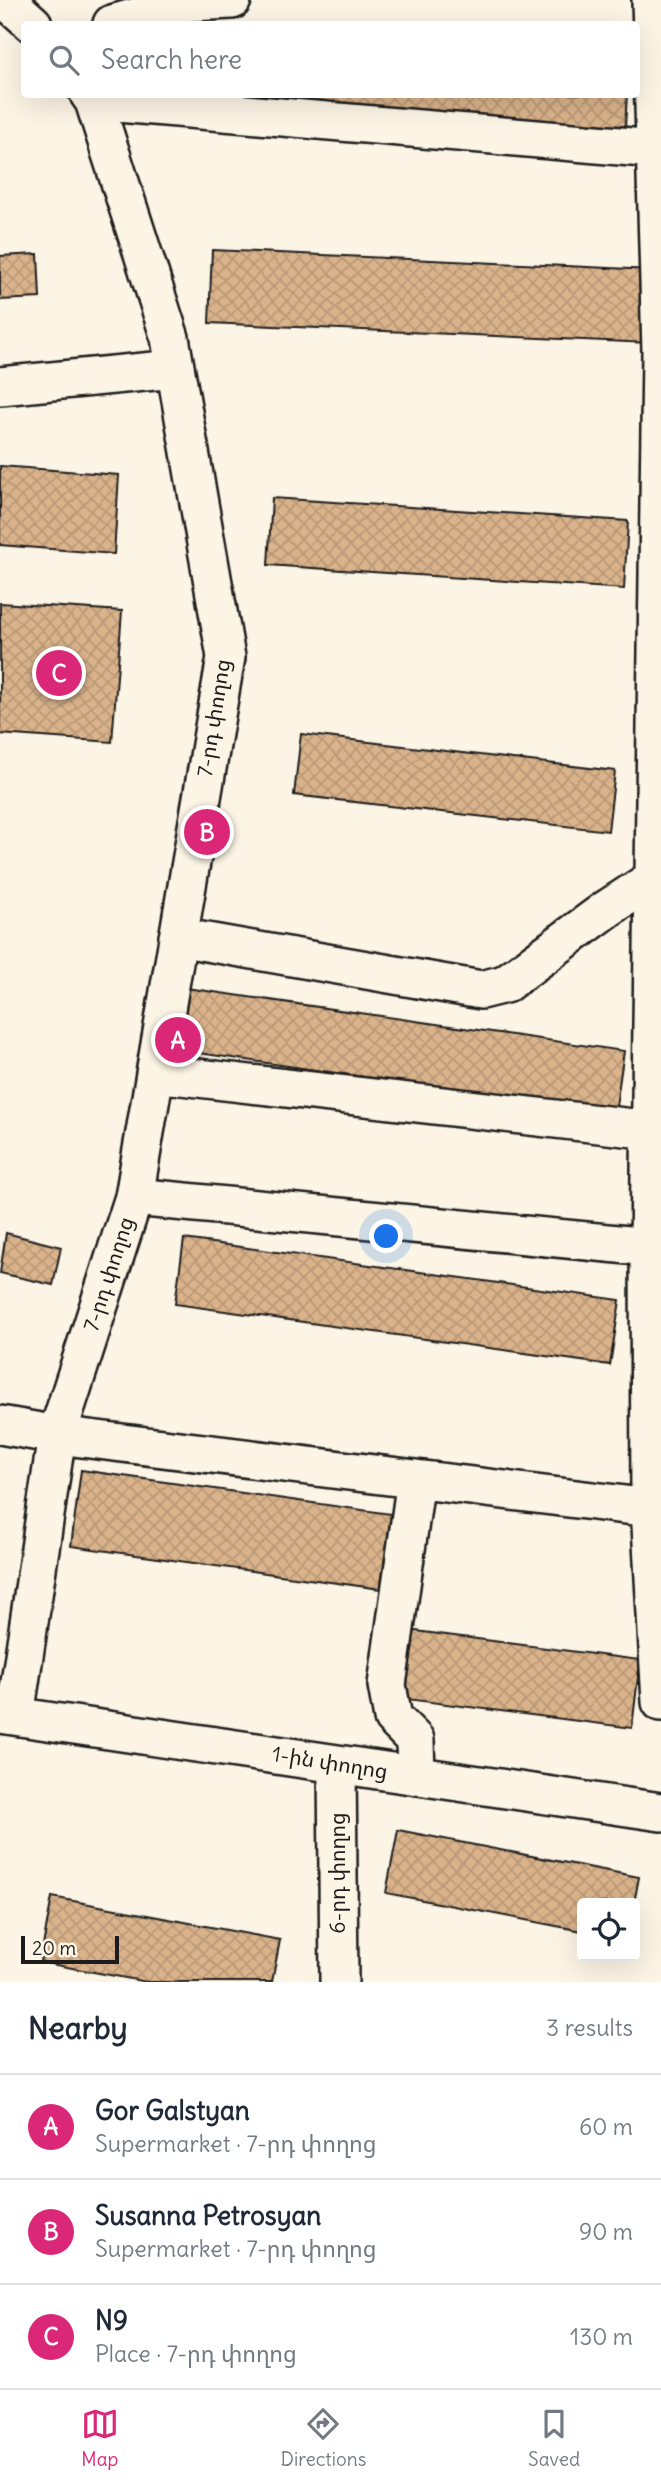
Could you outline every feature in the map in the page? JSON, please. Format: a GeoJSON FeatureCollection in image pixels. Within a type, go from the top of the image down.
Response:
{"type":"FeatureCollection","features":[{"type":"Feature","properties":{"kind":"street"},"geometry":{"type":"LineString","coordinates":[[6,0],[30,21]]}},
{"type":"Feature","properties":{"kind":"street"},"geometry":{"type":"LineString","coordinates":[[123,21],[190,2],[232,0]]}},
{"type":"Feature","properties":{"kind":"street"},"geometry":{"type":"LineString","coordinates":[[651,0],[660,352],[649,1247],[650,1508],[661,1702]]}},
{"type":"Feature","properties":{"kind":"street"},"geometry":{"type":"LineString","coordinates":[[92,98],[655,149]]}},
{"type":"Feature","properties":{"kind":"street","name":"7-րդ փողոց"},"geometry":{"type":"LineString","coordinates":[[7,1714],[57,1435],[134,1197],[226,657],[170,338],[92,98]]}},
{"type":"Feature","properties":{"kind":"street"},"geometry":{"type":"LineString","coordinates":[[0,386],[175,369]]}},
{"type":"Feature","properties":{"kind":"street"},"geometry":{"type":"LineString","coordinates":[[178,937],[481,990],[505,984],[607,909],[653,879]]}},
{"type":"Feature","properties":{"kind":"street"},"geometry":{"type":"LineString","coordinates":[[155,1073],[651,1130]]}},
{"type":"Feature","properties":{"kind":"street"},"geometry":{"type":"LineString","coordinates":[[134,1197],[649,1247]]}},
{"type":"Feature","properties":{"kind":"street"},"geometry":{"type":"LineString","coordinates":[[0,1425],[57,1435],[650,1508]]}},
{"type":"Feature","properties":{"kind":"street"},"geometry":{"type":"LineString","coordinates":[[416,1479],[387,1685],[393,1718],[415,1740],[416,1776]]}},
{"type":"Feature","properties":{"kind":"street","name":"1-ին փողոց"},"geometry":{"type":"LineString","coordinates":[[7,1714],[661,1812]]}},
{"type":"Feature","properties":{"kind":"street","name":"6-րդ փողոց"},"geometry":{"type":"LineString","coordinates":[[337,1765],[339,1982]]}},
{"type":"Feature","properties":{"kind":"building"},"geometry":{"type":"Polygon","coordinates":[[[210,98],[627,98],[625,127],[210,98]]]}},
{"type":"Feature","properties":{"kind":"building"},"geometry":{"type":"Polygon","coordinates":[[[212,250],[652,270],[649,343],[209,323],[212,250]]]}},
{"type":"Feature","properties":{"kind":"building"},"geometry":{"type":"Polygon","coordinates":[[[38,254],[40,298],[0,300],[0,256],[38,254]]]}},
{"type":"Feature","properties":{"kind":"building"},"geometry":{"type":"Polygon","coordinates":[[[0,466],[119,475],[114,554],[0,545],[0,466]]]}},
{"type":"Feature","properties":{"kind":"building"},"geometry":{"type":"Polygon","coordinates":[[[272,498],[628,521],[624,589],[268,565],[272,498]]]}},
{"type":"Feature","properties":{"kind":"building"},"geometry":{"type":"Polygon","coordinates":[[[0,603],[122,611],[112,742],[0,734],[0,603]]]}},
{"type":"Feature","properties":{"kind":"building"},"geometry":{"type":"Polygon","coordinates":[[[301,734],[615,771],[608,831],[294,795],[301,734]]]}},
{"type":"Feature","properties":{"kind":"building"},"geometry":{"type":"Polygon","coordinates":[[[186,988],[624,1051],[615,1113],[177,1050],[186,988]]]}},
{"type":"Feature","properties":{"kind":"building"},"geometry":{"type":"Polygon","coordinates":[[[6,1233],[61,1247],[53,1285],[0,1273],[6,1233]]]}},
{"type":"Feature","properties":{"kind":"building"},"geometry":{"type":"Polygon","coordinates":[[[184,1239],[620,1300],[610,1365],[175,1304],[184,1239]]]}},
{"type":"Feature","properties":{"kind":"building"},"geometry":{"type":"Polygon","coordinates":[[[81,1470],[391,1514],[381,1589],[71,1546],[81,1470]]]}},
{"type":"Feature","properties":{"kind":"building"},"geometry":{"type":"Polygon","coordinates":[[[408,1630],[640,1660],[632,1728],[399,1698],[408,1630]]]}},
{"type":"Feature","properties":{"kind":"building"},"geometry":{"type":"Polygon","coordinates":[[[398,1830],[639,1877],[635,1898],[577,1898],[577,1930],[386,1893],[398,1830]]]}},
{"type":"Feature","properties":{"kind":"building"},"geometry":{"type":"Polygon","coordinates":[[[52,1897],[280,1940],[272,1982],[147,1982],[40,1962],[52,1897]]]}},
{"type":"Feature","properties":{"kind":"place","name":"N9"},"geometry":{"type":"Point","coordinates":[59,673]}},
{"type":"Feature","properties":{"kind":"place","name":"Susanna Petrosyan"},"geometry":{"type":"Point","coordinates":[207,832]}},
{"type":"Feature","properties":{"kind":"place","name":"Gor Galstyan"},"geometry":{"type":"Point","coordinates":[178,1040]}}]}
